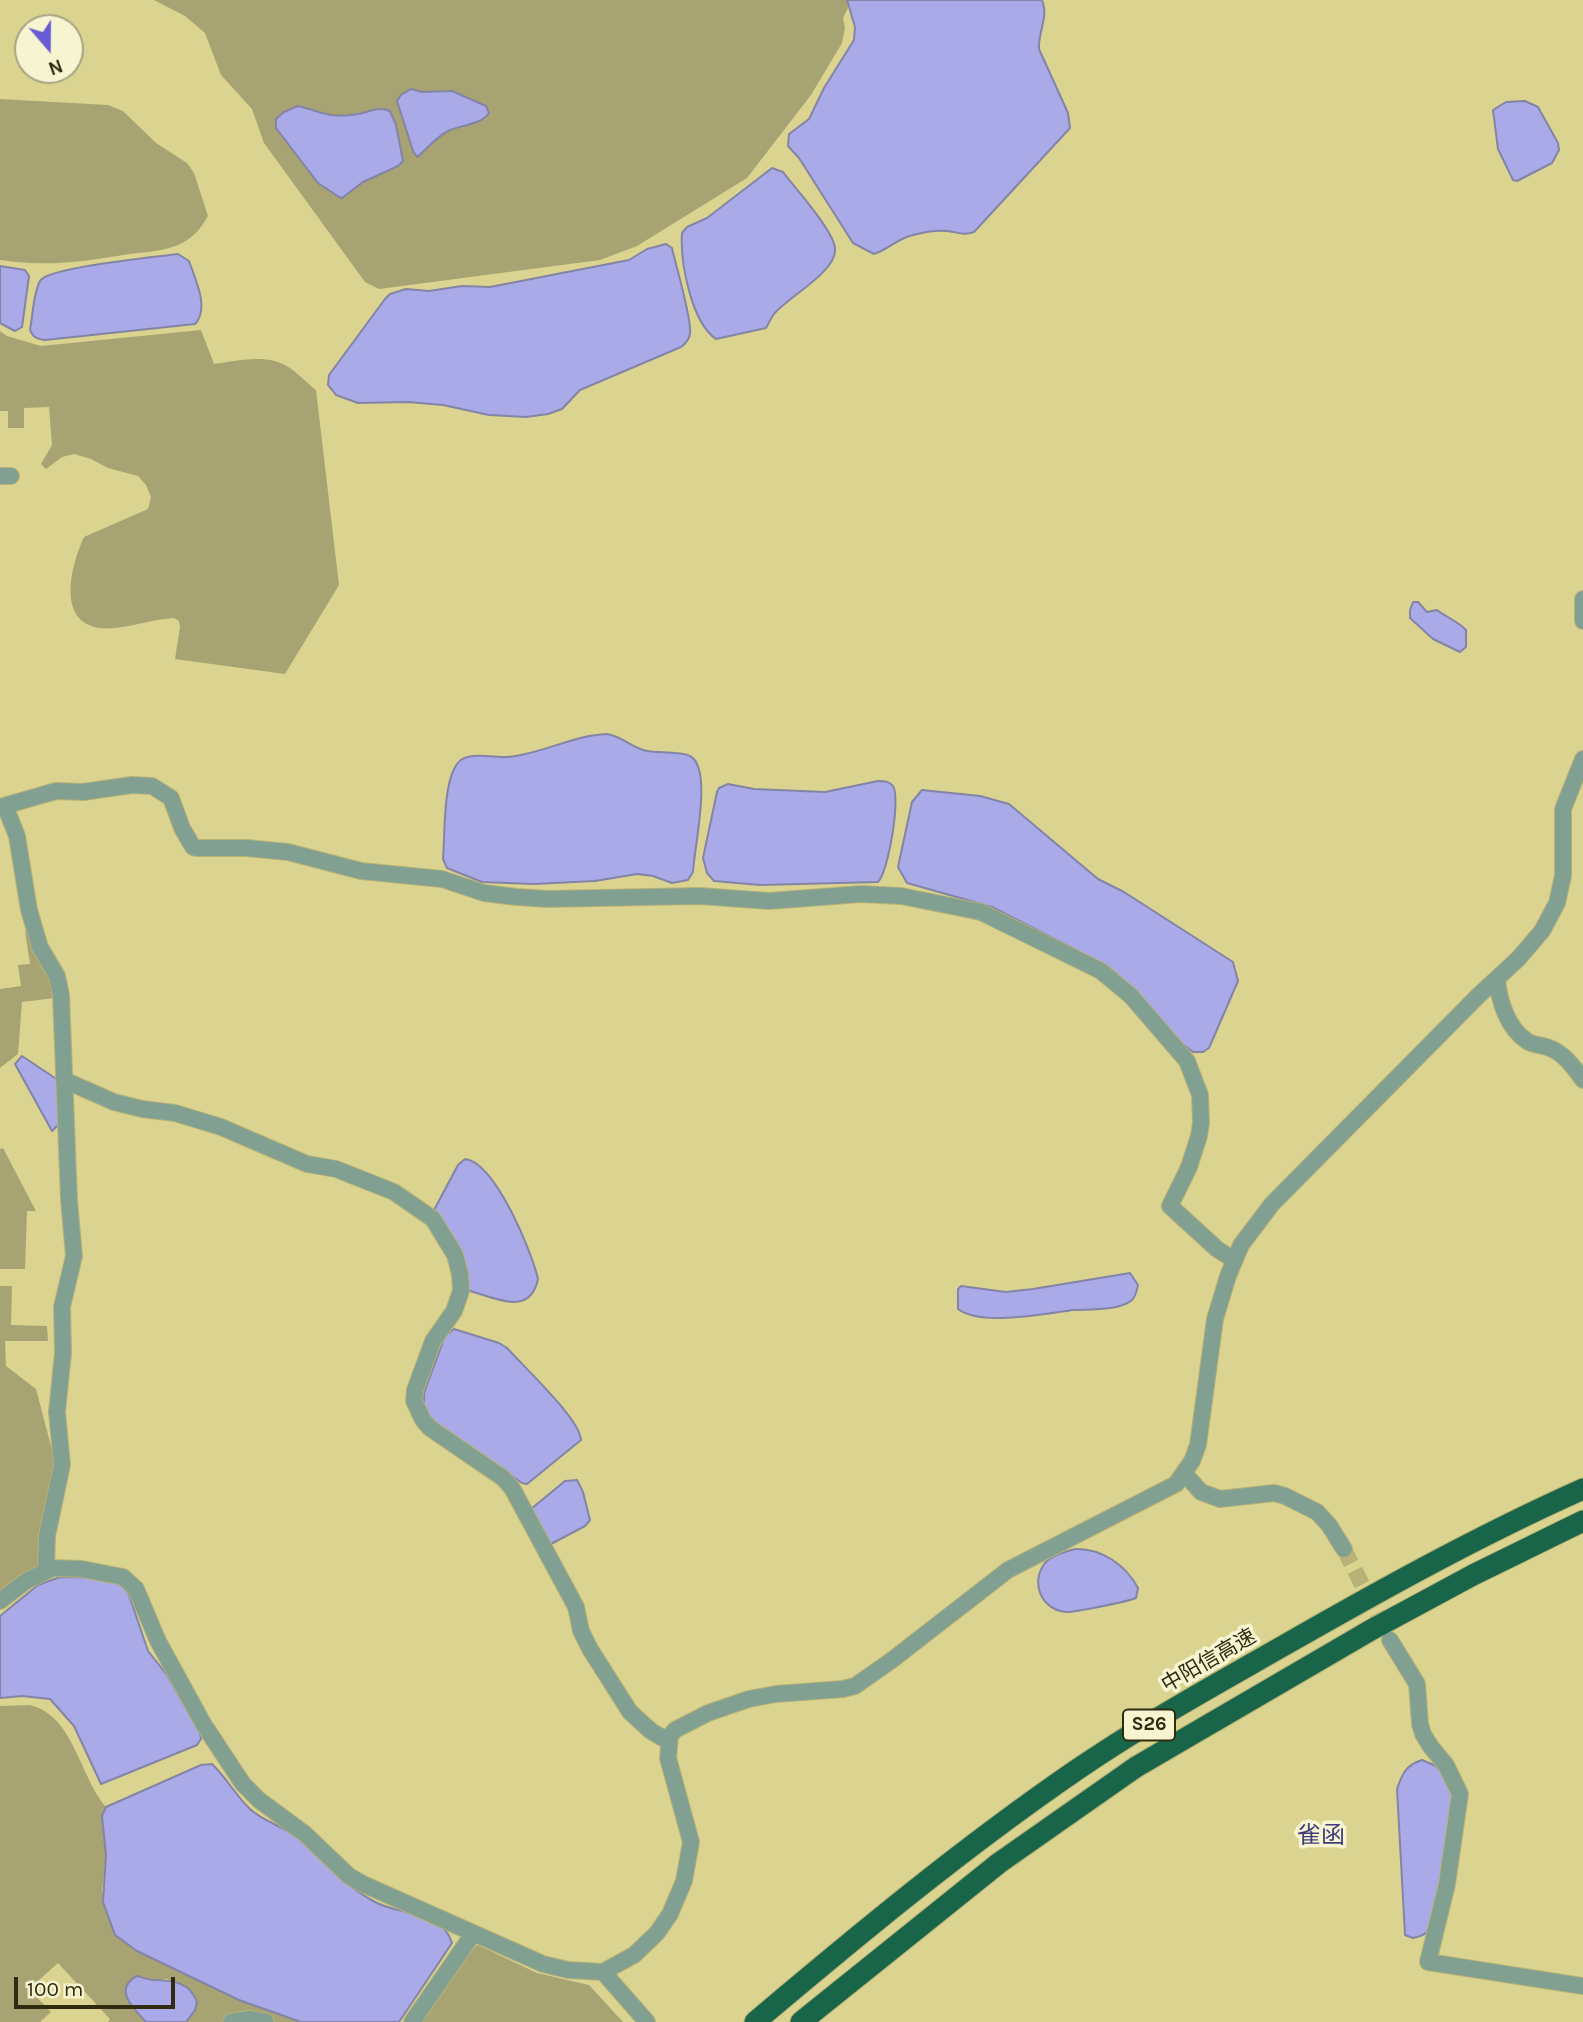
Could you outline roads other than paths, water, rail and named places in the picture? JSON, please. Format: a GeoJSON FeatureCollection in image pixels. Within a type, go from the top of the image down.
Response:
{"type":"FeatureCollection","features":[{"type":"Feature","properties":{"kind":"highway","name":"中阳信高速"},"geometry":{"type":"LineString","coordinates":[[755,2022],[981,1839],[1110,1749],[1356,1604],[1496,1530],[1583,1489]]}},
{"type":"Feature","properties":{"kind":"highway","name":"S26"},"geometry":{"type":"LineString","coordinates":[[801,2022],[999,1863],[1136,1767],[1371,1630],[1473,1575],[1583,1521]]}},
{"type":"Feature","properties":{"kind":"street"},"geometry":{"type":"LineString","coordinates":[[1583,599],[1583,621]]}},
{"type":"Feature","properties":{"kind":"street"},"geometry":{"type":"LineString","coordinates":[[0,1601],[17,1587],[46,1570],[62,1567],[113,1573],[131,1582],[158,1641],[204,1725],[251,1793],[305,1833],[355,1880],[555,1968],[603,1972],[634,1955],[657,1933],[670,1914],[684,1881],[691,1842],[668,1758],[671,1733],[708,1713],[749,1699],[776,1694],[843,1689],[855,1685],[892,1660],[1009,1570],[1177,1484],[1198,1444],[1215,1319],[1234,1260],[1250,1230],[1272,1204],[1518,959],[1542,931],[1557,902],[1563,876],[1563,809],[1583,758]]}},
{"type":"Feature","properties":{"kind":"street"},"geometry":{"type":"LineString","coordinates":[[46,1570],[47,1536],[62,1465],[57,1412],[63,1353],[62,1307],[74,1256],[69,1200],[60,985],[40,947],[29,910],[18,836],[3,807],[56,791],[83,792],[145,785],[158,788],[171,799],[182,828],[196,848],[246,848],[288,852],[361,871],[442,879],[490,894],[547,899],[700,896],[769,901],[860,894],[901,896],[981,912],[1101,971],[1131,996],[1187,1061],[1200,1096],[1200,1123],[1189,1167],[1170,1206],[1217,1250],[1234,1260]]}},
{"type":"Feature","properties":{"kind":"street"},"geometry":{"type":"LineString","coordinates":[[1497,979],[1506,1013],[1519,1034],[1528,1042],[1551,1048],[1561,1054],[1583,1080]]}},
{"type":"Feature","properties":{"kind":"street"},"geometry":{"type":"LineString","coordinates":[[64,1080],[114,1102],[175,1113],[221,1127],[307,1164],[336,1170],[383,1187],[433,1219],[455,1255],[461,1291],[454,1311],[433,1341],[415,1390],[416,1409],[429,1428],[502,1478],[512,1488],[576,1607],[581,1632],[590,1649],[630,1712],[651,1731],[668,1741]]}},
{"type":"Feature","properties":{"kind":"street"},"geometry":{"type":"LineString","coordinates":[[1184,1473],[1201,1492],[1220,1499],[1274,1493],[1285,1496],[1317,1512],[1344,1549]]}},
{"type":"Feature","properties":{"kind":"street"},"geometry":{"type":"LineString","coordinates":[[1390,1640],[1417,1684],[1423,1734],[1446,1765],[1461,1794],[1447,1884],[1428,1962],[1583,1986]]}},
{"type":"Feature","properties":{"kind":"street"},"geometry":{"type":"LineString","coordinates":[[412,2022],[473,1934]]}},
{"type":"Feature","properties":{"kind":"street"},"geometry":{"type":"LineString","coordinates":[[603,1972],[647,2022]]}},
{"type":"Feature","properties":{"kind":"street"},"geometry":{"type":"LineString","coordinates":[[231,2022],[249,2019],[266,2022]]}},
{"type":"Feature","properties":{"kind":"water"},"geometry":{"type":"Polygon","coordinates":[[[847,0],[1042,0],[1044,18],[1039,49],[1068,113],[1070,128],[974,232],[921,233],[874,254],[853,243],[799,158],[788,146],[789,134],[809,119],[824,88],[854,40],[855,27],[847,0]]]}},
{"type":"Feature","properties":{"kind":"water"},"geometry":{"type":"Polygon","coordinates":[[[411,89],[422,92],[452,91],[486,106],[489,113],[481,120],[443,134],[417,157],[397,101],[411,89]]]}},
{"type":"Feature","properties":{"kind":"water"},"geometry":{"type":"Polygon","coordinates":[[[1525,101],[1538,107],[1558,143],[1559,150],[1552,163],[1517,181],[1513,180],[1498,149],[1493,110],[1506,102],[1525,101]]]}},
{"type":"Feature","properties":{"kind":"water"},"geometry":{"type":"Polygon","coordinates":[[[298,106],[340,116],[378,109],[390,111],[396,125],[403,161],[398,166],[363,182],[342,198],[339,197],[318,183],[276,128],[276,119],[298,106]]]}},
{"type":"Feature","properties":{"kind":"water"},"geometry":{"type":"Polygon","coordinates":[[[772,168],[783,172],[821,220],[833,240],[834,257],[821,275],[774,314],[766,328],[716,339],[700,319],[689,290],[683,259],[682,233],[687,227],[707,218],[772,168]]]}},
{"type":"Feature","properties":{"kind":"water"},"geometry":{"type":"Polygon","coordinates":[[[666,244],[672,248],[686,305],[690,326],[688,340],[681,347],[580,390],[562,409],[526,417],[489,415],[443,405],[408,402],[358,403],[336,395],[328,385],[329,375],[390,294],[406,289],[429,291],[462,286],[490,287],[629,260],[647,249],[666,244]]]}},
{"type":"Feature","properties":{"kind":"water"},"geometry":{"type":"Polygon","coordinates":[[[178,254],[189,261],[200,293],[201,310],[195,324],[45,340],[32,334],[30,329],[36,292],[40,281],[47,276],[82,267],[178,254]]]}},
{"type":"Feature","properties":{"kind":"water"},"geometry":{"type":"Polygon","coordinates":[[[0,266],[25,270],[29,276],[22,327],[15,331],[0,323],[0,266]]]}},
{"type":"Feature","properties":{"kind":"water"},"geometry":{"type":"Polygon","coordinates":[[[1413,602],[1418,602],[1427,612],[1437,610],[1463,627],[1466,630],[1466,647],[1460,652],[1433,639],[1410,618],[1413,602]]]}},
{"type":"Feature","properties":{"kind":"water"},"geometry":{"type":"Polygon","coordinates":[[[607,734],[647,751],[686,754],[697,763],[700,776],[700,810],[693,872],[688,880],[672,883],[637,874],[595,881],[534,884],[482,882],[447,868],[443,859],[447,796],[452,773],[461,760],[473,756],[521,755],[594,735],[607,734]]]}},
{"type":"Feature","properties":{"kind":"water"},"geometry":{"type":"Polygon","coordinates":[[[878,781],[888,782],[893,786],[895,805],[886,865],[878,882],[760,885],[714,881],[707,873],[703,858],[719,788],[728,784],[754,789],[825,792],[878,781]]]}},
{"type":"Feature","properties":{"kind":"water"},"geometry":{"type":"Polygon","coordinates":[[[922,790],[980,796],[1009,804],[1098,879],[1124,892],[1233,962],[1238,981],[1209,1048],[1203,1052],[1193,1052],[1166,1031],[1114,973],[1080,952],[992,907],[907,883],[898,867],[912,802],[922,790]]]}},
{"type":"Feature","properties":{"kind":"water"},"geometry":{"type":"Polygon","coordinates":[[[22,1056],[58,1080],[59,1124],[52,1131],[15,1064],[22,1056]]]}},
{"type":"Feature","properties":{"kind":"water"},"geometry":{"type":"Polygon","coordinates":[[[465,1159],[477,1164],[488,1175],[500,1191],[520,1230],[538,1279],[528,1298],[511,1302],[470,1291],[434,1210],[458,1165],[465,1159]]]}},
{"type":"Feature","properties":{"kind":"water"},"geometry":{"type":"Polygon","coordinates":[[[1130,1273],[1138,1285],[1134,1297],[1126,1304],[1112,1308],[997,1318],[968,1314],[958,1309],[958,1289],[961,1286],[1006,1292],[1130,1273]]]}},
{"type":"Feature","properties":{"kind":"water"},"geometry":{"type":"Polygon","coordinates":[[[454,1329],[507,1348],[561,1406],[578,1431],[581,1440],[527,1484],[428,1418],[424,1393],[445,1336],[454,1329]]]}},
{"type":"Feature","properties":{"kind":"water"},"geometry":{"type":"Polygon","coordinates":[[[577,1480],[590,1520],[585,1526],[549,1545],[531,1509],[565,1481],[577,1480]]]}},
{"type":"Feature","properties":{"kind":"water"},"geometry":{"type":"Polygon","coordinates":[[[1075,1549],[1094,1551],[1120,1565],[1138,1588],[1136,1598],[1071,1612],[1050,1606],[1044,1601],[1038,1586],[1041,1570],[1051,1558],[1075,1549]]]}},
{"type":"Feature","properties":{"kind":"water"},"geometry":{"type":"Polygon","coordinates":[[[60,1577],[105,1578],[120,1584],[128,1592],[148,1651],[167,1675],[200,1733],[201,1739],[197,1745],[101,1784],[74,1726],[50,1699],[22,1696],[0,1698],[0,1616],[38,1585],[60,1577]]]}},
{"type":"Feature","properties":{"kind":"water"},"geometry":{"type":"Polygon","coordinates":[[[1422,1760],[1436,1766],[1453,1787],[1446,1863],[1438,1905],[1427,1932],[1413,1938],[1405,1935],[1397,1789],[1405,1771],[1422,1760]]]}},
{"type":"Feature","properties":{"kind":"water"},"geometry":{"type":"Polygon","coordinates":[[[212,1764],[250,1809],[294,1835],[354,1889],[385,1906],[430,1919],[447,1932],[452,1943],[399,2022],[301,2022],[239,2000],[137,1951],[115,1935],[103,1902],[106,1855],[102,1816],[106,1807],[201,1765],[212,1764]]]}},
{"type":"Feature","properties":{"kind":"water"},"geometry":{"type":"Polygon","coordinates":[[[137,1976],[185,1986],[197,2002],[195,2010],[186,2022],[146,2022],[131,2005],[126,1993],[126,1987],[137,1976]]]}},
{"type":"Feature","properties":{"kind":"tunnel"},"geometry":{"type":"LineString","coordinates":[[1344,1549],[1386,1632]]}},
{"type":"Feature","properties":{"kind":"district","name":"雀函"},"geometry":{"type":"Point","coordinates":[1321,1836]}}]}
